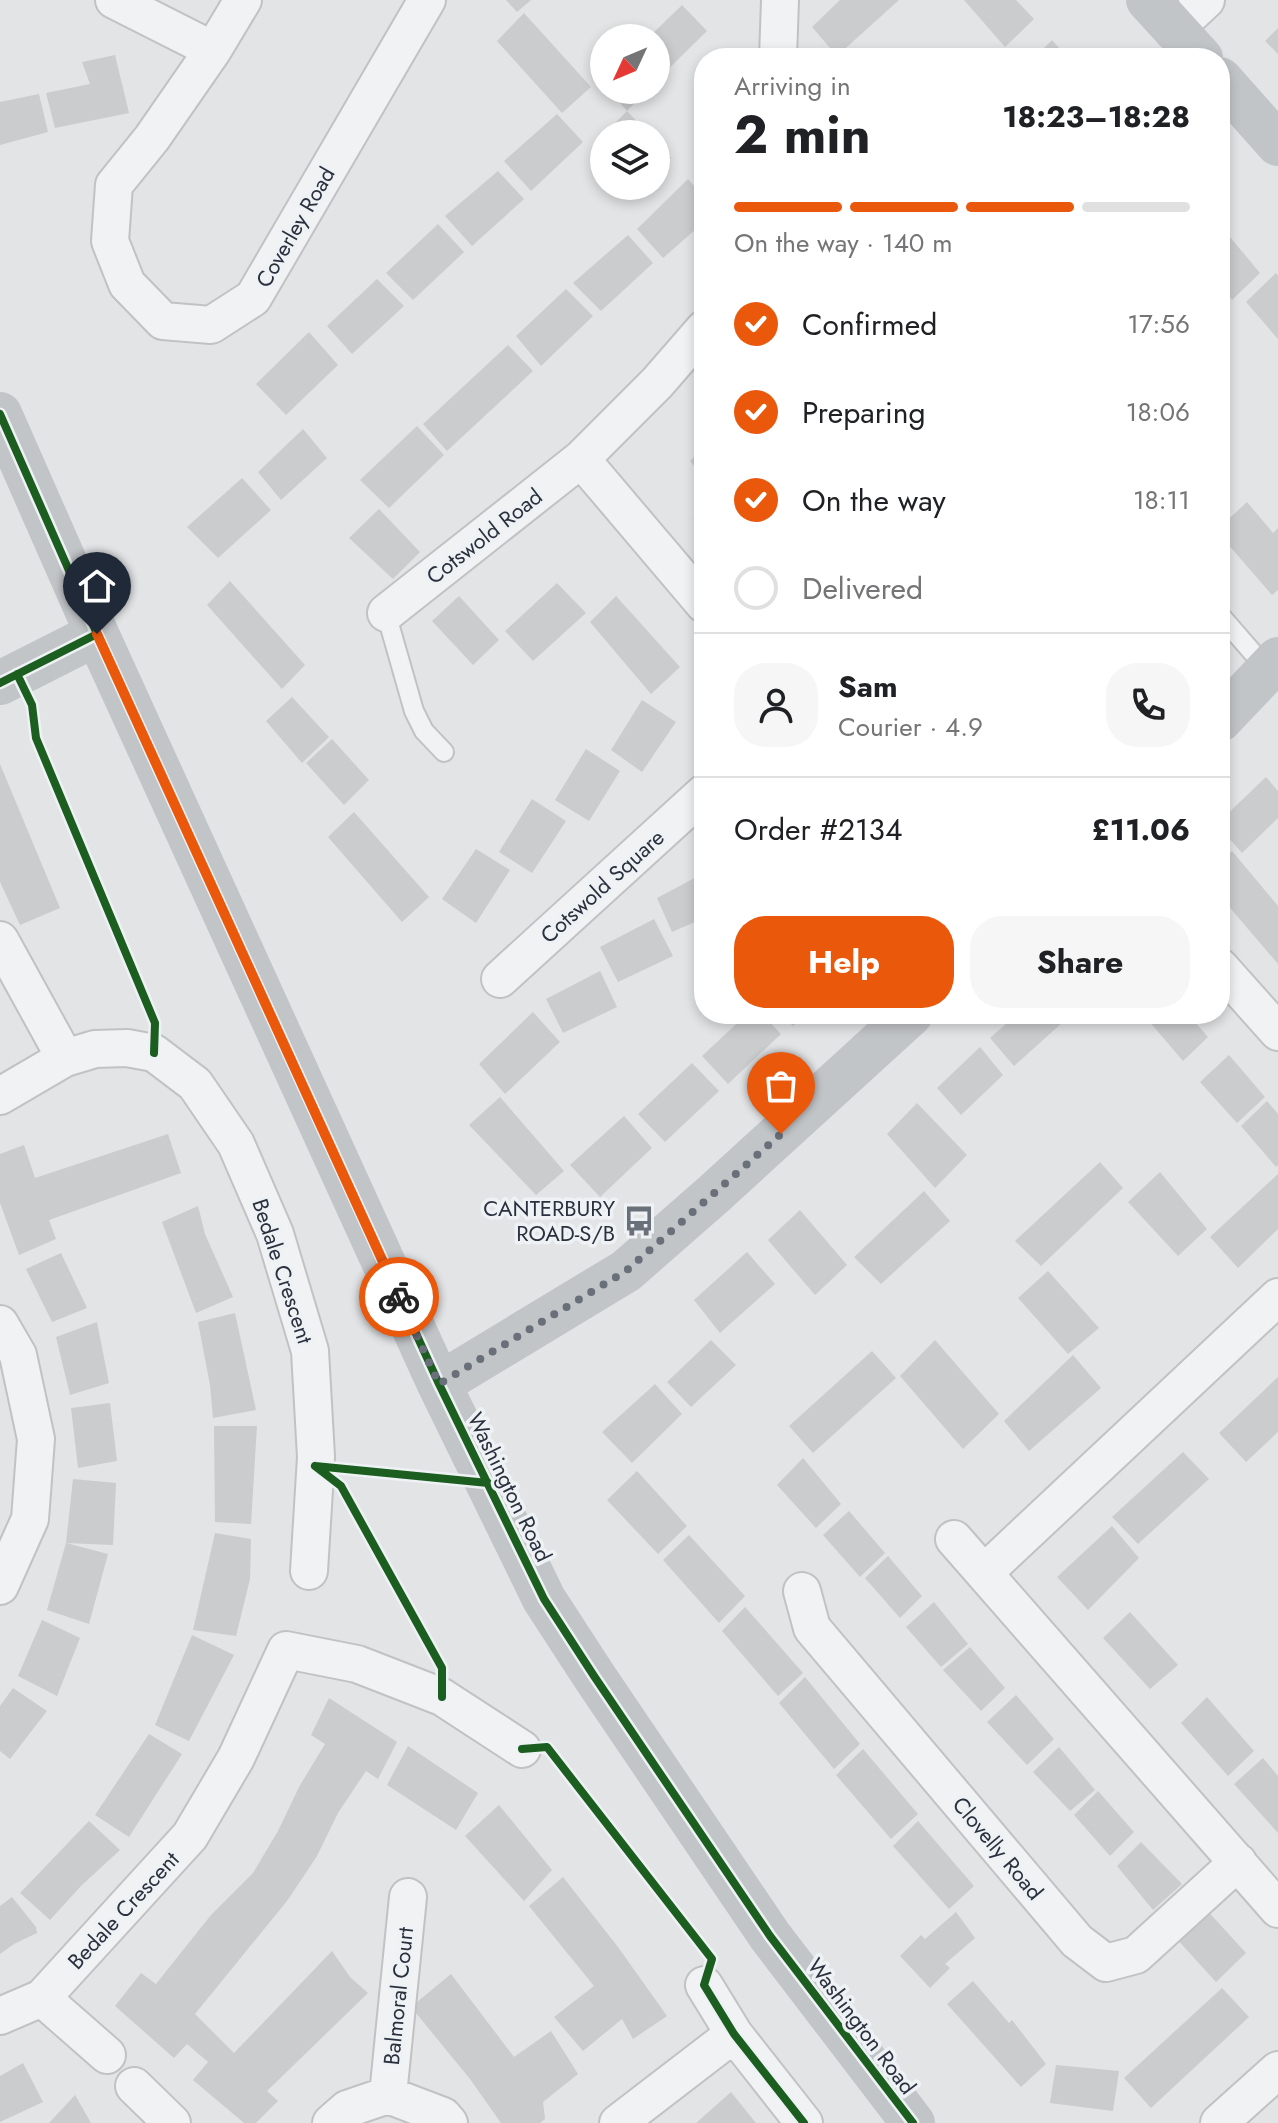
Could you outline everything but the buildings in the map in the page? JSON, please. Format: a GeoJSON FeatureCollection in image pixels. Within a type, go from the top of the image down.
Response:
{"type":"FeatureCollection","features":[{"type":"Feature","properties":{"kind":"street"},"geometry":{"type":"LineString","coordinates":[[114,0],[213,50]]}},
{"type":"Feature","properties":{"kind":"street","name":"Coverley Road"},"geometry":{"type":"LineString","coordinates":[[243,0],[213,50],[152,138],[114,185],[110,241],[127,284],[163,321],[211,325],[253,298],[427,0]]}},
{"type":"Feature","properties":{"kind":"street"},"geometry":{"type":"LineString","coordinates":[[778,48],[780,0]]}},
{"type":"Feature","properties":{"kind":"street"},"geometry":{"type":"LineString","coordinates":[[1230,90],[1278,144]]}},
{"type":"Feature","properties":{"kind":"street","name":"Cotswold Road"},"geometry":{"type":"LineString","coordinates":[[386,613],[581,459],[657,383],[694,340]]}},
{"type":"Feature","properties":{"kind":"street","name":"Washington Road"},"geometry":{"type":"LineString","coordinates":[[0,414],[439,1384],[544,1599],[770,1936],[913,2123]]}},
{"type":"Feature","properties":{"kind":"street"},"geometry":{"type":"LineString","coordinates":[[581,459],[694,592]]}},
{"type":"Feature","properties":{"kind":"street"},"geometry":{"type":"LineString","coordinates":[[0,683],[97,634]]}},
{"type":"Feature","properties":{"kind":"street"},"geometry":{"type":"LineString","coordinates":[[1230,709],[1272,664]]}},
{"type":"Feature","properties":{"kind":"street","name":"Cotswold Square"},"geometry":{"type":"LineString","coordinates":[[500,979],[694,802]]}},
{"type":"Feature","properties":{"kind":"street"},"geometry":{"type":"LineString","coordinates":[[0,940],[65,1058]]}},
{"type":"Feature","properties":{"kind":"street"},"geometry":{"type":"LineString","coordinates":[[1230,978],[1278,1032]]}},
{"type":"Feature","properties":{"kind":"street"},"geometry":{"type":"LineString","coordinates":[[439,1384],[626,1271],[900,1024]]}},
{"type":"Feature","properties":{"kind":"street","name":"Bedale Crescent"},"geometry":{"type":"LineString","coordinates":[[0,1096],[65,1058],[95,1049],[127,1048],[154,1053],[195,1084],[236,1144],[275,1234],[310,1351],[316,1457],[309,1571]]}},
{"type":"Feature","properties":{"kind":"street"},"geometry":{"type":"LineString","coordinates":[[985,1572],[1278,1297]]}},
{"type":"Feature","properties":{"kind":"street"},"geometry":{"type":"LineString","coordinates":[[0,1324],[18,1355],[36,1439],[30,1519],[1,1583]]}},
{"type":"Feature","properties":{"kind":"street"},"geometry":{"type":"LineString","coordinates":[[954,1539],[1278,1909]]}},
{"type":"Feature","properties":{"kind":"street","name":"Clovelly Road"},"geometry":{"type":"LineString","coordinates":[[802,1591],[812,1628],[1077,1941],[1106,1963],[1136,1955],[1238,1862]]}},
{"type":"Feature","properties":{"kind":"street","name":"Bedale Crescent"},"geometry":{"type":"LineString","coordinates":[[0,2016],[42,1998],[190,1836],[236,1758],[286,1650],[357,1664],[442,1697],[522,1749]]}},
{"type":"Feature","properties":{"kind":"street","name":"Balmoral Court"},"geometry":{"type":"LineString","coordinates":[[388,2095],[408,1897]]}},
{"type":"Feature","properties":{"kind":"street"},"geometry":{"type":"LineString","coordinates":[[704,1985],[734,2034],[804,2123]]}},
{"type":"Feature","properties":{"kind":"street"},"geometry":{"type":"LineString","coordinates":[[42,1998],[107,2055]]}},
{"type":"Feature","properties":{"kind":"street"},"geometry":{"type":"LineString","coordinates":[[618,2123],[734,2034]]}},
{"type":"Feature","properties":{"kind":"street"},"geometry":{"type":"LineString","coordinates":[[1219,2123],[1278,2070]]}},
{"type":"Feature","properties":{"kind":"street"},"geometry":{"type":"LineString","coordinates":[[134,2086],[172,2123]]}},
{"type":"Feature","properties":{"kind":"street"},"geometry":{"type":"LineString","coordinates":[[331,2123],[347,2109],[388,2095],[443,2116],[449,2123]]}},
{"type":"Feature","properties":{"kind":"lane"},"geometry":{"type":"LineString","coordinates":[[386,613],[414,711],[424,731],[444,752]]}},
{"type":"Feature","properties":{"kind":"lane"},"geometry":{"type":"LineString","coordinates":[[1230,624],[1272,664]]}},
{"type":"Feature","properties":{"kind":"cycle path"},"geometry":{"type":"LineString","coordinates":[[0,414],[439,1384],[544,1599],[770,1936],[913,2123]]}},
{"type":"Feature","properties":{"kind":"cycle path"},"geometry":{"type":"LineString","coordinates":[[0,683],[97,634]]}},
{"type":"Feature","properties":{"kind":"cycle path"},"geometry":{"type":"LineString","coordinates":[[17,674],[32,705],[36,738],[155,1023],[154,1053]]}},
{"type":"Feature","properties":{"kind":"cycle path"},"geometry":{"type":"LineString","coordinates":[[315,1466],[341,1486],[442,1668],[442,1697]]}},
{"type":"Feature","properties":{"kind":"cycle path"},"geometry":{"type":"LineString","coordinates":[[315,1466],[488,1483]]}},
{"type":"Feature","properties":{"kind":"cycle path"},"geometry":{"type":"LineString","coordinates":[[522,1749],[547,1747],[712,1959],[704,1985],[734,2034],[804,2123]]}},
{"type":"Feature","properties":{"kind":"way so far"},"geometry":{"type":"LineString","coordinates":[[399,1297],[439,1384],[626,1271],[781,1134]]}},
{"type":"Feature","properties":{"kind":"place","name":"CANTERBURY ROAD-S/B"},"geometry":{"type":"Point","coordinates":[639,1221]}},
{"type":"Feature","properties":{"kind":"route"},"geometry":{"type":"LineString","coordinates":[[97,634],[399,1297]]}}]}
